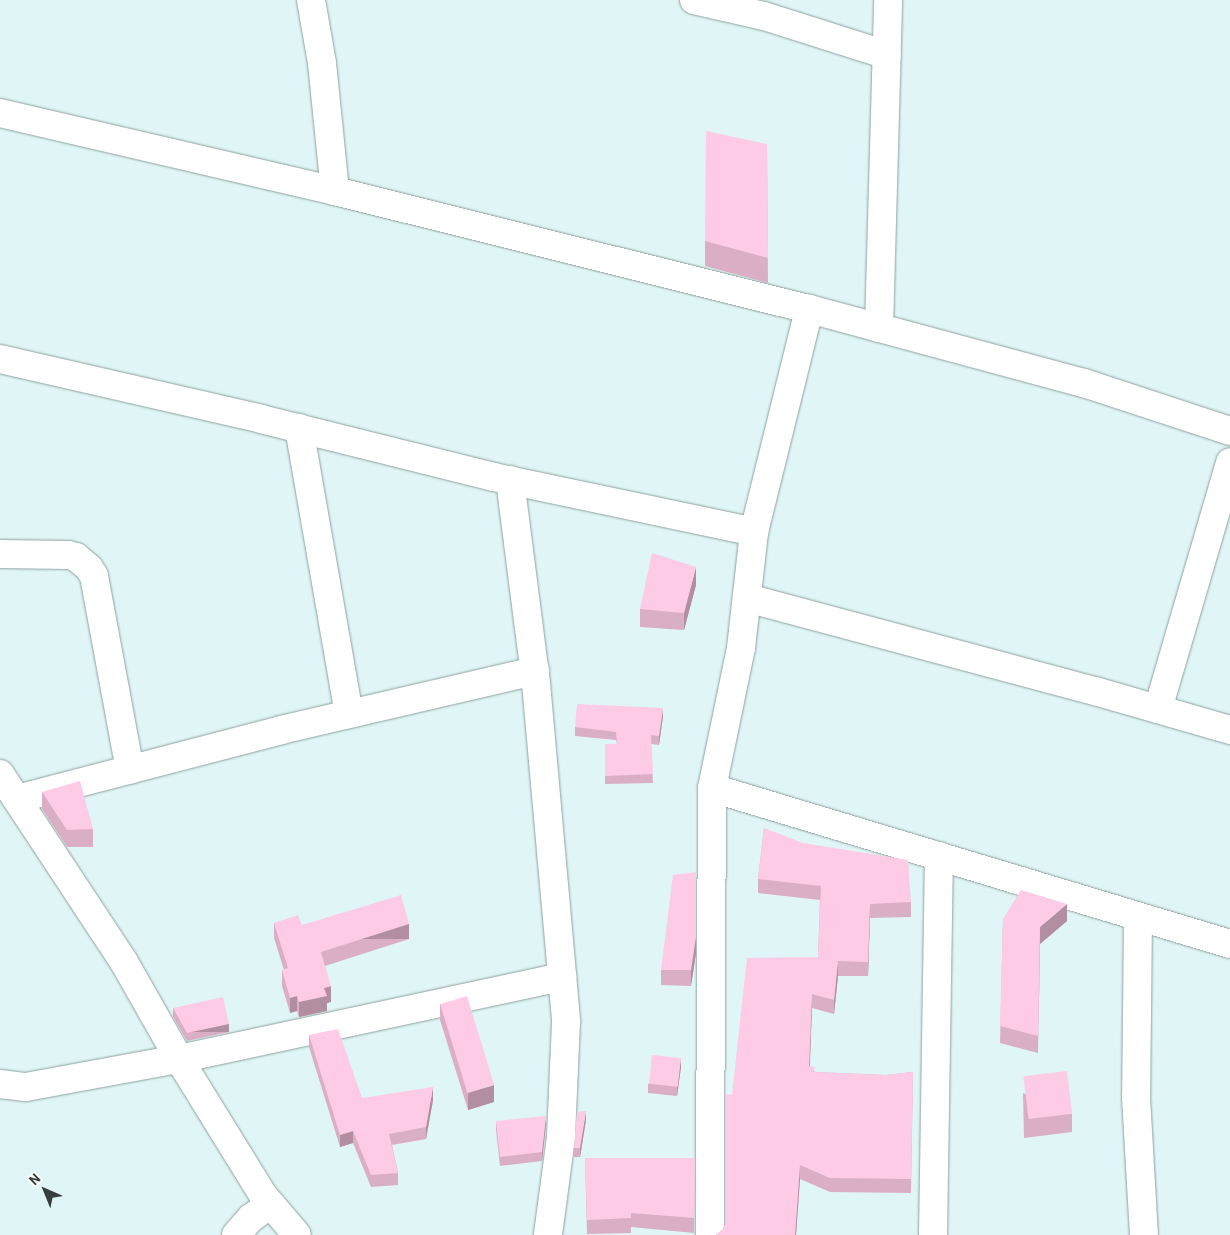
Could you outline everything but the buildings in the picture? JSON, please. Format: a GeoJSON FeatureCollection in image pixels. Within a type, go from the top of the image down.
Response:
{"type":"FeatureCollection","features":[{"type":"Feature","properties":{"kind":"street"},"geometry":{"type":"LineString","coordinates":[[311,0],[322,63],[335,191]]}},
{"type":"Feature","properties":{"kind":"street"},"geometry":{"type":"LineString","coordinates":[[694,0],[764,16],[888,55]]}},
{"type":"Feature","properties":{"kind":"street"},"geometry":{"type":"LineString","coordinates":[[879,328],[888,55],[888,0]]}},
{"type":"Feature","properties":{"kind":"street"},"geometry":{"type":"LineString","coordinates":[[0,113],[335,191],[809,309],[1084,383],[1230,431]]}},
{"type":"Feature","properties":{"kind":"street"},"geometry":{"type":"LineString","coordinates":[[710,1235],[712,788],[741,648],[754,532],[809,309]]}},
{"type":"Feature","properties":{"kind":"street"},"geometry":{"type":"LineString","coordinates":[[0,359],[299,428],[510,480],[754,532]]}},
{"type":"Feature","properties":{"kind":"street"},"geometry":{"type":"LineString","coordinates":[[299,428],[349,714]]}},
{"type":"Feature","properties":{"kind":"street"},"geometry":{"type":"LineString","coordinates":[[1158,709],[1230,462]]}},
{"type":"Feature","properties":{"kind":"street"},"geometry":{"type":"LineString","coordinates":[[510,480],[535,671],[566,1022],[561,1137],[548,1235]]}},
{"type":"Feature","properties":{"kind":"street"},"geometry":{"type":"LineString","coordinates":[[0,554],[68,555],[76,557],[89,568],[94,576],[130,770]]}},
{"type":"Feature","properties":{"kind":"street"},"geometry":{"type":"LineString","coordinates":[[747,598],[1230,730]]}},
{"type":"Feature","properties":{"kind":"street"},"geometry":{"type":"LineString","coordinates":[[17,799],[349,714],[535,671]]}},
{"type":"Feature","properties":{"kind":"street"},"geometry":{"type":"LineString","coordinates":[[0,774],[124,962],[179,1059],[270,1204],[296,1235]]}},
{"type":"Feature","properties":{"kind":"street"},"geometry":{"type":"LineString","coordinates":[[712,788],[1230,944]]}},
{"type":"Feature","properties":{"kind":"street"},"geometry":{"type":"LineString","coordinates":[[933,1235],[939,856]]}},
{"type":"Feature","properties":{"kind":"street"},"geometry":{"type":"LineString","coordinates":[[1138,917],[1136,1097],[1144,1235]]}},
{"type":"Feature","properties":{"kind":"street"},"geometry":{"type":"LineString","coordinates":[[0,1084],[26,1087],[179,1059],[562,977]]}},
{"type":"Feature","properties":{"kind":"street"},"geometry":{"type":"LineString","coordinates":[[236,1235],[250,1218],[270,1204]]}}]}
